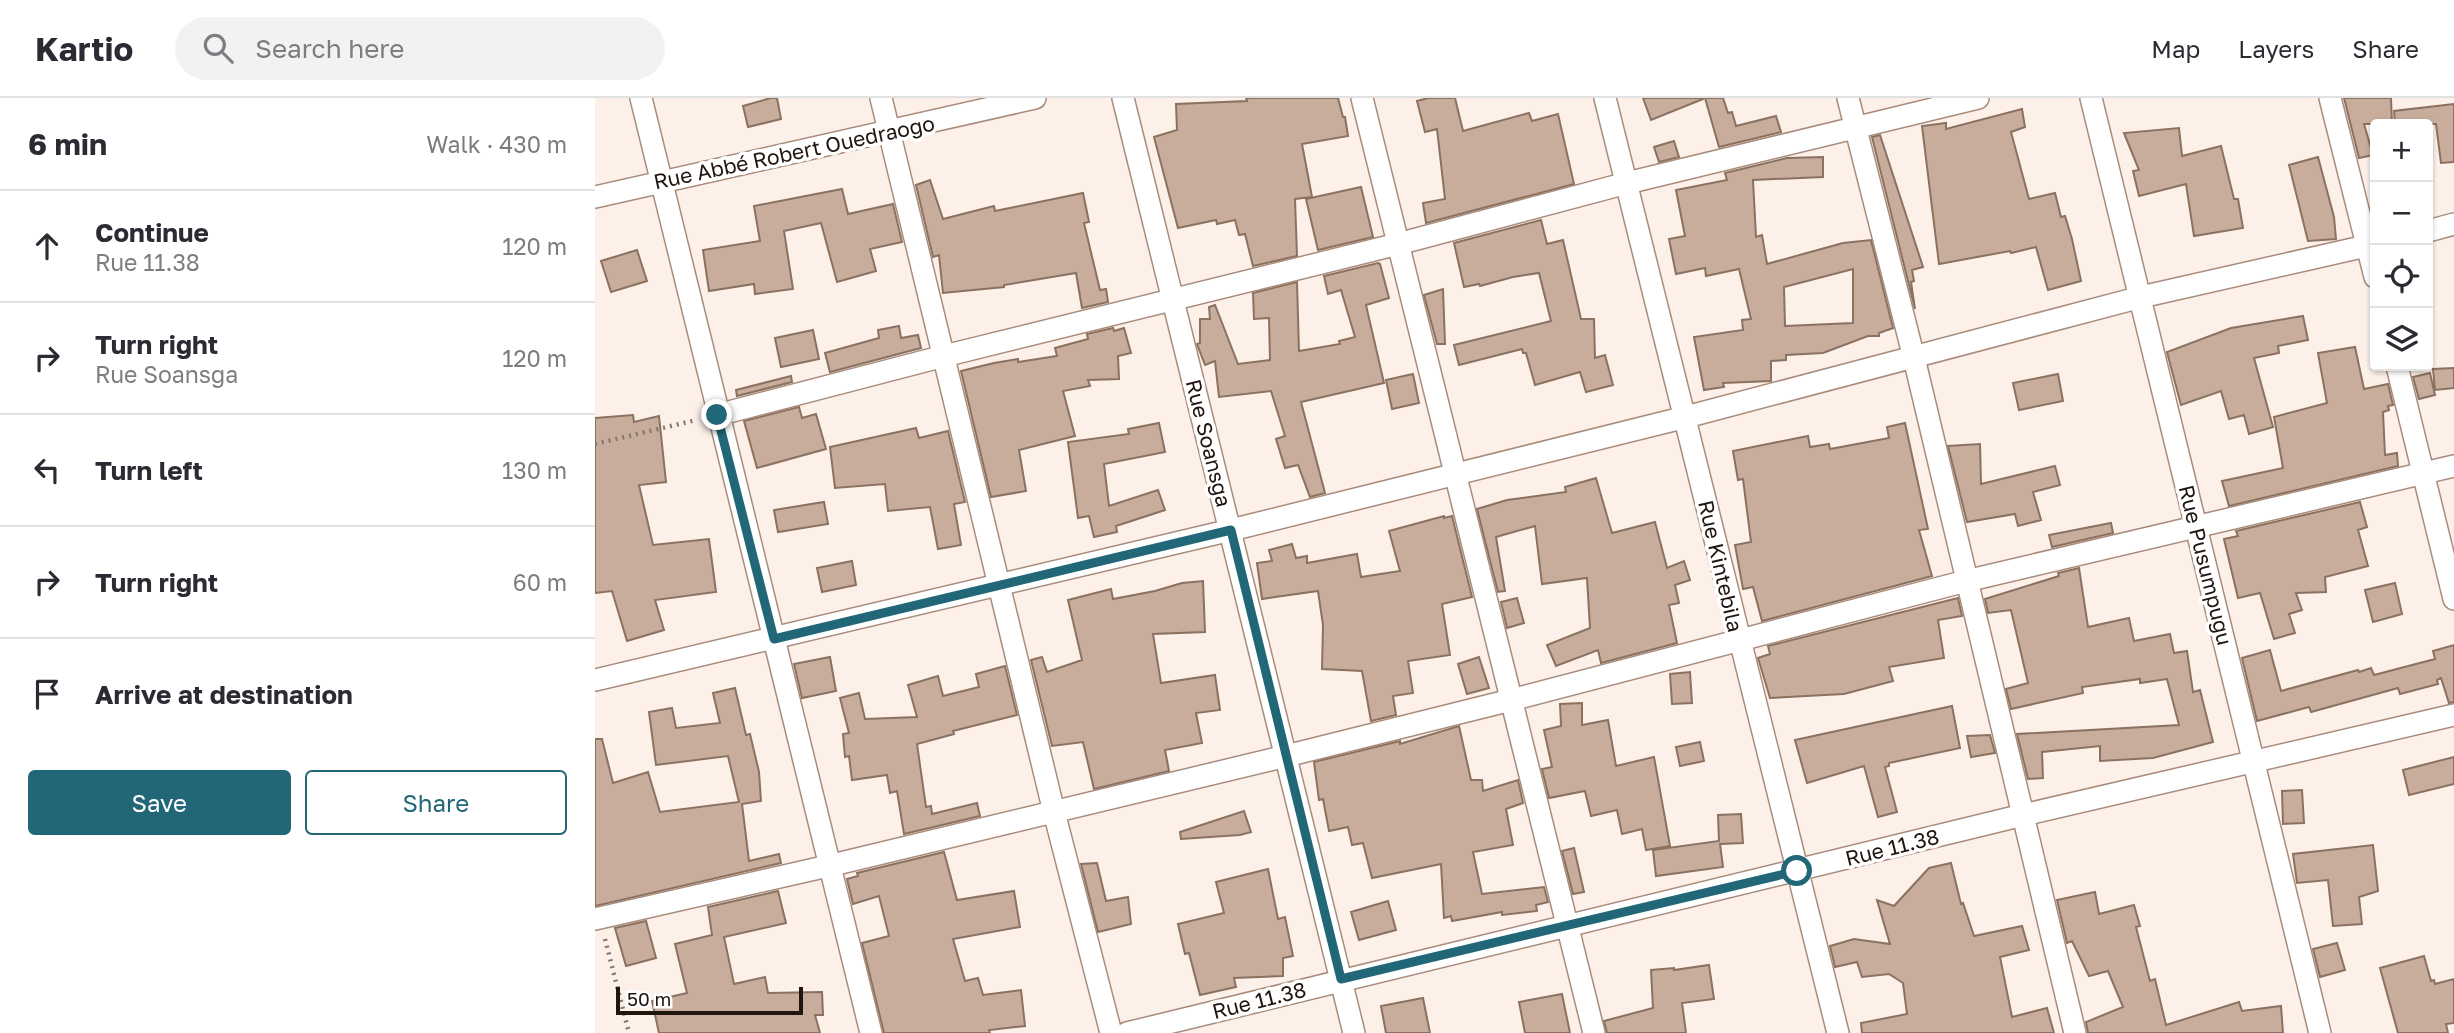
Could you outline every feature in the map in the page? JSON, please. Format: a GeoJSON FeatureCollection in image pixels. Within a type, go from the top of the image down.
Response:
{"type":"FeatureCollection","features":[{"type":"Feature","properties":{"kind":"street"},"geometry":{"type":"LineString","coordinates":[[641,98],[871,1033]]}},
{"type":"Feature","properties":{"kind":"street"},"geometry":{"type":"LineString","coordinates":[[881,98],[1054,812],[1111,1033]]}},
{"type":"Feature","properties":{"kind":"street","name":"Rue Abbé Robert Ouedraogo"},"geometry":{"type":"LineString","coordinates":[[595,197],[1035,98]]}},
{"type":"Feature","properties":{"kind":"street","name":"Rue Soansga"},"geometry":{"type":"LineString","coordinates":[[1123,98],[1355,1033]]}},
{"type":"Feature","properties":{"kind":"street"},"geometry":{"type":"LineString","coordinates":[[1362,98],[1594,1033]]}},
{"type":"Feature","properties":{"kind":"street","name":"Rue Kintebila"},"geometry":{"type":"LineString","coordinates":[[1605,98],[1837,1033]]}},
{"type":"Feature","properties":{"kind":"street"},"geometry":{"type":"LineString","coordinates":[[1848,98],[1914,358],[2075,1033]]}},
{"type":"Feature","properties":{"kind":"street"},"geometry":{"type":"LineString","coordinates":[[717,415],[1398,244],[1627,183],[1978,98]]}},
{"type":"Feature","properties":{"kind":"street","name":"Rue Pusumpugu"},"geometry":{"type":"LineString","coordinates":[[2091,98],[2320,1033]]}},
{"type":"Feature","properties":{"kind":"street"},"geometry":{"type":"LineString","coordinates":[[2330,98],[2370,238]]}},
{"type":"Feature","properties":{"kind":"street"},"geometry":{"type":"LineString","coordinates":[[2433,230],[2454,224]]}},
{"type":"Feature","properties":{"kind":"street"},"geometry":{"type":"LineString","coordinates":[[595,680],[1231,530],[1686,417],[2141,297],[2370,245]]}},
{"type":"Feature","properties":{"kind":"street"},"geometry":{"type":"LineString","coordinates":[[2398,371],[2454,599]]}},
{"type":"Feature","properties":{"kind":"street"},"geometry":{"type":"LineString","coordinates":[[598,918],[1286,756],[1966,581],[2454,466]]}},
{"type":"Feature","properties":{"kind":"street","name":"Rue 11.38"},"geometry":{"type":"LineString","coordinates":[[1127,1033],[2023,815],[2454,715]]}},
{"type":"Feature","properties":{"kind":"path"},"geometry":{"type":"LineString","coordinates":[[595,444],[717,415]]}},
{"type":"Feature","properties":{"kind":"path"},"geometry":{"type":"LineString","coordinates":[[598,918],[629,1033]]}},
{"type":"Feature","properties":{"kind":"building"},"geometry":{"type":"Polygon","coordinates":[[[777,98],[781,119],[748,127],[743,106],[777,98]]]}},
{"type":"Feature","properties":{"kind":"building"},"geometry":{"type":"Polygon","coordinates":[[[1246,98],[1338,98],[1348,136],[1302,144],[1312,197],[1295,199],[1297,256],[1253,266],[1245,234],[1239,235],[1235,220],[1217,224],[1216,220],[1178,228],[1154,137],[1177,130],[1176,104],[1247,101],[1246,98]]]}},
{"type":"Feature","properties":{"kind":"building"},"geometry":{"type":"Polygon","coordinates":[[[1428,98],[1455,98],[1463,131],[1529,113],[1532,121],[1558,114],[1574,184],[1426,223],[1423,203],[1445,199],[1437,129],[1425,132],[1417,101],[1428,98]]]}},
{"type":"Feature","properties":{"kind":"building"},"geometry":{"type":"Polygon","coordinates":[[[1643,98],[1703,98],[1703,99],[1651,120],[1643,98]]]}},
{"type":"Feature","properties":{"kind":"building"},"geometry":{"type":"Polygon","coordinates":[[[1705,98],[1723,98],[1728,113],[1732,112],[1736,126],[1776,116],[1781,132],[1719,147],[1705,98]]]}},
{"type":"Feature","properties":{"kind":"building"},"geometry":{"type":"Polygon","coordinates":[[[2344,98],[2391,98],[2392,119],[2370,119],[2370,124],[2364,124],[2370,156],[2359,158],[2344,98]]]}},
{"type":"Feature","properties":{"kind":"building"},"geometry":{"type":"Polygon","coordinates":[[[2454,104],[2454,162],[2441,163],[2433,119],[2395,119],[2394,111],[2454,104]]]}},
{"type":"Feature","properties":{"kind":"building"},"geometry":{"type":"Polygon","coordinates":[[[2022,109],[2025,127],[2011,132],[2029,199],[2055,193],[2061,217],[2065,216],[2072,239],[2081,281],[2048,290],[2036,247],[1939,264],[1922,126],[1946,123],[1946,129],[2022,109]]]}},
{"type":"Feature","properties":{"kind":"building"},"geometry":{"type":"Polygon","coordinates":[[[2179,128],[2182,156],[2221,146],[2234,199],[2238,199],[2243,228],[2194,236],[2186,184],[2139,196],[2133,171],[2139,170],[2124,133],[2179,128]]]}},
{"type":"Feature","properties":{"kind":"building"},"geometry":{"type":"Polygon","coordinates":[[[1880,135],[1923,267],[1912,270],[1915,309],[1872,137],[1880,135]]]}},
{"type":"Feature","properties":{"kind":"building"},"geometry":{"type":"Polygon","coordinates":[[[1674,141],[1679,157],[1659,162],[1654,147],[1674,141]]]}},
{"type":"Feature","properties":{"kind":"building"},"geometry":{"type":"Polygon","coordinates":[[[1823,157],[1823,177],[1753,180],[1756,237],[1762,235],[1767,264],[1843,243],[1871,240],[1893,328],[1879,333],[1879,336],[1868,336],[1823,353],[1786,355],[1786,360],[1771,361],[1771,381],[1723,383],[1724,387],[1704,390],[1694,337],[1743,330],[1742,320],[1751,319],[1739,269],[1706,276],[1705,268],[1676,274],[1669,239],[1685,236],[1676,190],[1727,180],[1725,173],[1787,158],[1823,157]],[[1853,269],[1784,287],[1785,326],[1853,323],[1853,269]]]}},
{"type":"Feature","properties":{"kind":"building"},"geometry":{"type":"Polygon","coordinates":[[[2318,157],[2334,217],[2336,239],[2308,241],[2289,165],[2318,157]]]}},
{"type":"Feature","properties":{"kind":"building"},"geometry":{"type":"Polygon","coordinates":[[[930,180],[943,219],[994,206],[995,211],[1083,193],[1089,222],[1084,223],[1100,290],[1106,289],[1108,302],[1082,308],[1076,273],[1004,287],[943,293],[939,255],[933,257],[916,185],[930,180]]]}},
{"type":"Feature","properties":{"kind":"building"},"geometry":{"type":"Polygon","coordinates":[[[1361,187],[1373,237],[1318,250],[1306,199],[1361,187]]]}},
{"type":"Feature","properties":{"kind":"building"},"geometry":{"type":"Polygon","coordinates":[[[842,189],[848,214],[893,204],[902,242],[870,249],[876,271],[837,282],[821,223],[784,231],[793,289],[755,294],[754,284],[709,291],[703,250],[760,241],[754,206],[842,189]]]}},
{"type":"Feature","properties":{"kind":"building"},"geometry":{"type":"Polygon","coordinates":[[[1541,220],[1547,244],[1563,240],[1581,319],[1594,319],[1595,358],[1605,355],[1613,385],[1586,392],[1580,372],[1535,385],[1526,353],[1523,353],[1522,349],[1459,365],[1454,345],[1551,321],[1539,273],[1464,287],[1454,243],[1541,220]]]}},
{"type":"Feature","properties":{"kind":"building"},"geometry":{"type":"Polygon","coordinates":[[[637,250],[647,281],[611,292],[601,261],[637,250]]]}},
{"type":"Feature","properties":{"kind":"building"},"geometry":{"type":"Polygon","coordinates":[[[1378,263],[1389,298],[1366,305],[1384,383],[1301,402],[1325,493],[1310,497],[1298,465],[1285,468],[1276,439],[1285,436],[1271,391],[1219,397],[1215,361],[1205,365],[1197,344],[1200,343],[1200,319],[1210,319],[1209,307],[1215,305],[1238,364],[1270,360],[1269,318],[1254,319],[1253,293],[1297,282],[1299,351],[1340,344],[1339,341],[1355,337],[1341,290],[1328,294],[1324,276],[1378,263]]]}},
{"type":"Feature","properties":{"kind":"building"},"geometry":{"type":"Polygon","coordinates":[[[1443,289],[1445,344],[1437,344],[1424,295],[1443,289]]]}},
{"type":"Feature","properties":{"kind":"building"},"geometry":{"type":"Polygon","coordinates":[[[2303,316],[2308,340],[2278,346],[2279,353],[2254,358],[2273,427],[2249,434],[2244,415],[2229,419],[2221,391],[2181,405],[2167,352],[2231,328],[2303,316]]]}},
{"type":"Feature","properties":{"kind":"building"},"geometry":{"type":"Polygon","coordinates":[[[899,326],[901,338],[918,335],[921,348],[830,372],[825,353],[879,338],[878,330],[899,326]]]}},
{"type":"Feature","properties":{"kind":"building"},"geometry":{"type":"Polygon","coordinates":[[[1113,328],[1114,331],[1124,328],[1131,353],[1118,356],[1119,379],[1088,380],[1090,386],[1063,391],[1075,436],[1019,450],[1026,491],[991,497],[961,371],[1018,359],[1018,362],[1057,356],[1055,348],[1088,339],[1087,334],[1113,328]]]}},
{"type":"Feature","properties":{"kind":"building"},"geometry":{"type":"Polygon","coordinates":[[[813,330],[819,359],[781,367],[775,338],[813,330]]]}},
{"type":"Feature","properties":{"kind":"building"},"geometry":{"type":"Polygon","coordinates":[[[2355,347],[2364,389],[2388,384],[2393,405],[2383,412],[2385,455],[2397,453],[2398,466],[2229,506],[2222,481],[2283,468],[2274,417],[2327,403],[2318,353],[2355,347]]]}},
{"type":"Feature","properties":{"kind":"building"},"geometry":{"type":"Polygon","coordinates":[[[2454,368],[2454,388],[2435,390],[2433,369],[2454,368]]]}},
{"type":"Feature","properties":{"kind":"building"},"geometry":{"type":"Polygon","coordinates":[[[2430,373],[2435,395],[2419,399],[2413,377],[2430,373]]]}},
{"type":"Feature","properties":{"kind":"building"},"geometry":{"type":"Polygon","coordinates":[[[1413,374],[1419,403],[1392,409],[1386,380],[1413,374]]]}},
{"type":"Feature","properties":{"kind":"building"},"geometry":{"type":"Polygon","coordinates":[[[2058,374],[2063,401],[2019,410],[2013,383],[2058,374]]]}},
{"type":"Feature","properties":{"kind":"building"},"geometry":{"type":"Polygon","coordinates":[[[791,376],[792,382],[737,396],[736,390],[791,376]]]}},
{"type":"Feature","properties":{"kind":"building"},"geometry":{"type":"Polygon","coordinates":[[[799,407],[802,418],[816,414],[826,449],[757,468],[744,421],[799,407]]]}},
{"type":"Feature","properties":{"kind":"building"},"geometry":{"type":"Polygon","coordinates":[[[633,415],[634,422],[659,416],[666,482],[639,485],[653,545],[709,539],[716,592],[655,600],[664,630],[627,641],[612,591],[595,593],[595,418],[633,415]]]}},
{"type":"Feature","properties":{"kind":"building"},"geometry":{"type":"Polygon","coordinates":[[[1159,423],[1165,452],[1104,464],[1109,506],[1158,490],[1165,510],[1116,526],[1117,532],[1094,537],[1089,516],[1078,518],[1068,442],[1129,434],[1128,429],[1159,423]]]}},
{"type":"Feature","properties":{"kind":"building"},"geometry":{"type":"Polygon","coordinates":[[[1905,423],[1928,529],[1919,530],[1932,576],[1762,621],[1753,587],[1743,589],[1735,545],[1751,542],[1743,479],[1738,480],[1733,451],[1808,436],[1810,447],[1829,444],[1830,449],[1889,438],[1887,427],[1905,423]]]}},
{"type":"Feature","properties":{"kind":"building"},"geometry":{"type":"Polygon","coordinates":[[[916,428],[919,438],[948,431],[965,502],[954,504],[961,545],[938,549],[930,507],[888,511],[885,484],[835,488],[830,447],[916,428]]]}},
{"type":"Feature","properties":{"kind":"building"},"geometry":{"type":"Polygon","coordinates":[[[1980,444],[1981,484],[2055,466],[2060,485],[2033,492],[2041,520],[2018,526],[2015,514],[1967,522],[1948,446],[1980,444]]]}},
{"type":"Feature","properties":{"kind":"building"},"geometry":{"type":"Polygon","coordinates":[[[1596,478],[1612,533],[1655,522],[1667,568],[1684,561],[1690,580],[1675,585],[1679,603],[1669,605],[1677,643],[1601,663],[1598,650],[1556,666],[1547,645],[1590,628],[1587,578],[1542,584],[1535,526],[1496,537],[1505,591],[1498,592],[1477,509],[1507,500],[1566,492],[1565,487],[1596,478]]]}},
{"type":"Feature","properties":{"kind":"building"},"geometry":{"type":"Polygon","coordinates":[[[824,502],[828,524],[778,532],[774,510],[824,502]]]}},
{"type":"Feature","properties":{"kind":"building"},"geometry":{"type":"Polygon","coordinates":[[[2360,502],[2367,527],[2358,530],[2368,566],[2325,577],[2326,592],[2296,593],[2302,610],[2289,614],[2295,633],[2274,639],[2260,593],[2238,598],[2224,539],[2238,536],[2236,531],[2360,502]]]}},
{"type":"Feature","properties":{"kind":"building"},"geometry":{"type":"Polygon","coordinates":[[[1452,516],[1472,597],[1442,604],[1450,655],[1408,661],[1413,693],[1393,696],[1396,715],[1371,721],[1362,671],[1322,669],[1323,625],[1318,591],[1262,599],[1257,563],[1272,561],[1269,550],[1292,544],[1296,558],[1307,556],[1307,563],[1357,554],[1361,577],[1400,571],[1389,531],[1452,516]]]}},
{"type":"Feature","properties":{"kind":"building"},"geometry":{"type":"Polygon","coordinates":[[[2111,523],[2113,533],[2052,547],[2049,535],[2111,523]]]}},
{"type":"Feature","properties":{"kind":"building"},"geometry":{"type":"Polygon","coordinates":[[[852,561],[856,585],[822,592],[817,568],[852,561]]]}},
{"type":"Feature","properties":{"kind":"building"},"geometry":{"type":"Polygon","coordinates":[[[2079,568],[2088,627],[2129,618],[2134,641],[2170,634],[2174,653],[2187,651],[2193,692],[2200,690],[2213,742],[2153,758],[2100,761],[2100,746],[2042,752],[2043,778],[2028,779],[2017,734],[2179,725],[2167,679],[2140,683],[2140,679],[2082,687],[2083,693],[2011,709],[2006,689],[2028,683],[2011,610],[1988,613],[1985,599],[2079,568]]]}},
{"type":"Feature","properties":{"kind":"building"},"geometry":{"type":"Polygon","coordinates":[[[1203,581],[1205,632],[1153,634],[1161,683],[1215,675],[1220,710],[1196,713],[1202,743],[1165,750],[1169,771],[1094,789],[1083,742],[1052,746],[1031,660],[1042,657],[1047,672],[1082,660],[1068,600],[1111,589],[1113,599],[1182,583],[1203,581]]]}},
{"type":"Feature","properties":{"kind":"building"},"geometry":{"type":"Polygon","coordinates":[[[2395,583],[2402,614],[2373,622],[2365,590],[2395,583]]]}},
{"type":"Feature","properties":{"kind":"building"},"geometry":{"type":"Polygon","coordinates":[[[1517,598],[1524,623],[1507,628],[1501,602],[1517,598]]]}},
{"type":"Feature","properties":{"kind":"building"},"geometry":{"type":"Polygon","coordinates":[[[1958,598],[1962,616],[1938,620],[1944,658],[1889,667],[1893,681],[1844,694],[1770,698],[1758,658],[1770,654],[1768,646],[1958,598]]]}},
{"type":"Feature","properties":{"kind":"building"},"geometry":{"type":"Polygon","coordinates":[[[2454,645],[2454,702],[2449,703],[2441,678],[2437,680],[2438,684],[2400,694],[2398,688],[2311,712],[2309,707],[2257,721],[2242,658],[2270,650],[2281,691],[2358,670],[2359,672],[2371,668],[2374,675],[2435,659],[2433,651],[2454,645]]]}},
{"type":"Feature","properties":{"kind":"building"},"geometry":{"type":"Polygon","coordinates":[[[830,657],[836,691],[802,698],[794,664],[830,657]]]}},
{"type":"Feature","properties":{"kind":"building"},"geometry":{"type":"Polygon","coordinates":[[[1479,657],[1489,688],[1467,694],[1458,664],[1479,657]]]}},
{"type":"Feature","properties":{"kind":"building"},"geometry":{"type":"Polygon","coordinates":[[[1005,666],[1017,715],[953,731],[954,734],[917,744],[926,807],[931,806],[932,814],[977,803],[980,816],[904,834],[897,791],[890,793],[887,775],[852,780],[849,756],[845,757],[843,734],[849,733],[840,698],[859,693],[865,719],[917,717],[908,685],[938,676],[943,696],[979,687],[976,674],[1005,666]]]}},
{"type":"Feature","properties":{"kind":"building"},"geometry":{"type":"Polygon","coordinates":[[[1690,672],[1692,703],[1672,704],[1670,674],[1690,672]]]}},
{"type":"Feature","properties":{"kind":"building"},"geometry":{"type":"Polygon","coordinates":[[[735,688],[746,735],[750,734],[759,772],[761,801],[742,804],[749,861],[779,854],[781,863],[595,906],[595,739],[602,739],[613,783],[648,772],[660,812],[739,802],[728,756],[656,765],[649,712],[672,708],[676,728],[720,723],[713,693],[735,688]]]}},
{"type":"Feature","properties":{"kind":"building"},"geometry":{"type":"Polygon","coordinates":[[[1582,703],[1582,725],[1608,720],[1616,766],[1654,757],[1670,846],[1646,850],[1642,829],[1622,834],[1617,810],[1591,816],[1585,791],[1549,798],[1542,769],[1552,767],[1544,730],[1561,726],[1560,704],[1582,703]]]}},
{"type":"Feature","properties":{"kind":"building"},"geometry":{"type":"Polygon","coordinates":[[[1952,706],[1960,748],[1889,763],[1889,766],[1885,767],[1897,812],[1878,817],[1864,766],[1807,783],[1795,740],[1952,706]]]}},
{"type":"Feature","properties":{"kind":"building"},"geometry":{"type":"Polygon","coordinates":[[[1459,726],[1471,780],[1482,780],[1483,791],[1518,780],[1523,803],[1506,809],[1513,845],[1473,852],[1482,894],[1544,887],[1548,902],[1536,905],[1537,911],[1502,915],[1502,912],[1452,921],[1451,916],[1444,918],[1441,864],[1372,878],[1363,843],[1352,845],[1348,827],[1329,831],[1323,799],[1319,800],[1314,762],[1400,741],[1400,744],[1459,726]]]}},
{"type":"Feature","properties":{"kind":"building"},"geometry":{"type":"Polygon","coordinates":[[[1990,735],[1995,753],[1971,757],[1967,736],[1990,735]]]}},
{"type":"Feature","properties":{"kind":"building"},"geometry":{"type":"Polygon","coordinates":[[[1700,742],[1704,761],[1680,766],[1676,747],[1700,742]]]}},
{"type":"Feature","properties":{"kind":"building"},"geometry":{"type":"Polygon","coordinates":[[[2454,757],[2454,784],[2409,795],[2403,770],[2454,757]]]}},
{"type":"Feature","properties":{"kind":"building"},"geometry":{"type":"Polygon","coordinates":[[[2302,790],[2304,823],[2283,824],[2282,791],[2302,790]]]}},
{"type":"Feature","properties":{"kind":"building"},"geometry":{"type":"Polygon","coordinates":[[[1244,811],[1251,832],[1181,839],[1180,832],[1244,811]]]}},
{"type":"Feature","properties":{"kind":"building"},"geometry":{"type":"Polygon","coordinates":[[[1741,814],[1743,843],[1720,844],[1723,867],[1656,876],[1653,850],[1719,841],[1718,815],[1741,814]]]}},
{"type":"Feature","properties":{"kind":"building"},"geometry":{"type":"Polygon","coordinates":[[[2373,845],[2378,891],[2359,897],[2362,924],[2333,926],[2328,880],[2297,883],[2293,854],[2373,845]]]}},
{"type":"Feature","properties":{"kind":"building"},"geometry":{"type":"Polygon","coordinates":[[[1574,848],[1584,892],[1573,894],[1562,851],[1574,848]]]}},
{"type":"Feature","properties":{"kind":"building"},"geometry":{"type":"Polygon","coordinates":[[[944,852],[957,900],[1014,891],[1020,927],[953,939],[965,981],[978,978],[983,995],[1021,990],[1025,1026],[989,1030],[990,1033],[884,1033],[862,943],[889,936],[879,896],[853,904],[847,879],[858,876],[857,873],[944,852]]]}},
{"type":"Feature","properties":{"kind":"building"},"geometry":{"type":"Polygon","coordinates":[[[1097,863],[1106,901],[1128,897],[1131,924],[1098,932],[1081,864],[1097,863]]]}},
{"type":"Feature","properties":{"kind":"building"},"geometry":{"type":"Polygon","coordinates":[[[1951,863],[1961,904],[1963,903],[1974,936],[2022,926],[2029,950],[2000,957],[2012,1017],[2047,1008],[2054,1033],[1862,1033],[1861,1023],[1907,1014],[1903,983],[1889,974],[1862,977],[1857,962],[1835,967],[1830,946],[1854,939],[1890,944],[1877,900],[1894,906],[1929,868],[1951,863]]]}},
{"type":"Feature","properties":{"kind":"building"},"geometry":{"type":"Polygon","coordinates":[[[1268,869],[1278,919],[1285,917],[1293,956],[1283,958],[1283,976],[1234,978],[1236,987],[1200,995],[1189,953],[1185,954],[1178,924],[1224,913],[1216,882],[1268,869]]]}},
{"type":"Feature","properties":{"kind":"building"},"geometry":{"type":"Polygon","coordinates":[[[778,891],[786,923],[724,937],[734,984],[765,977],[768,993],[822,992],[823,1015],[815,1015],[820,1033],[659,1033],[652,1001],[687,993],[675,944],[712,935],[708,907],[778,891]]]}},
{"type":"Feature","properties":{"kind":"building"},"geometry":{"type":"Polygon","coordinates":[[[2095,892],[2099,914],[2134,905],[2140,926],[2136,927],[2150,981],[2155,979],[2166,1025],[2239,1002],[2242,1011],[2281,1006],[2283,1033],[2088,1033],[2086,1022],[2123,1007],[2108,971],[2089,976],[2072,941],[2067,943],[2057,900],[2095,892]]]}},
{"type":"Feature","properties":{"kind":"building"},"geometry":{"type":"Polygon","coordinates":[[[1388,901],[1396,930],[1359,940],[1351,912],[1388,901]]]}},
{"type":"Feature","properties":{"kind":"building"},"geometry":{"type":"Polygon","coordinates":[[[646,921],[656,958],[626,966],[615,928],[646,921]]]}},
{"type":"Feature","properties":{"kind":"building"},"geometry":{"type":"Polygon","coordinates":[[[2337,943],[2345,970],[2320,977],[2313,949],[2337,943]]]}},
{"type":"Feature","properties":{"kind":"building"},"geometry":{"type":"Polygon","coordinates":[[[2424,956],[2431,981],[2434,980],[2435,984],[2454,979],[2454,1023],[2446,1024],[2448,1033],[2398,1033],[2380,968],[2424,956]]]}},
{"type":"Feature","properties":{"kind":"building"},"geometry":{"type":"Polygon","coordinates":[[[1709,965],[1714,999],[1682,1003],[1686,1033],[1607,1033],[1604,1021],[1653,1008],[1651,970],[1709,965]]]}},
{"type":"Feature","properties":{"kind":"building"},"geometry":{"type":"Polygon","coordinates":[[[1562,994],[1570,1033],[1525,1033],[1519,1002],[1562,994]]]}},
{"type":"Feature","properties":{"kind":"building"},"geometry":{"type":"Polygon","coordinates":[[[1423,998],[1430,1033],[1386,1033],[1381,1006],[1423,998]]]}},
{"type":"Feature","properties":{"kind":"route"},"geometry":{"type":"LineString","coordinates":[[717,415],[774,639],[1231,530],[1341,979],[1797,871]]}}]}
